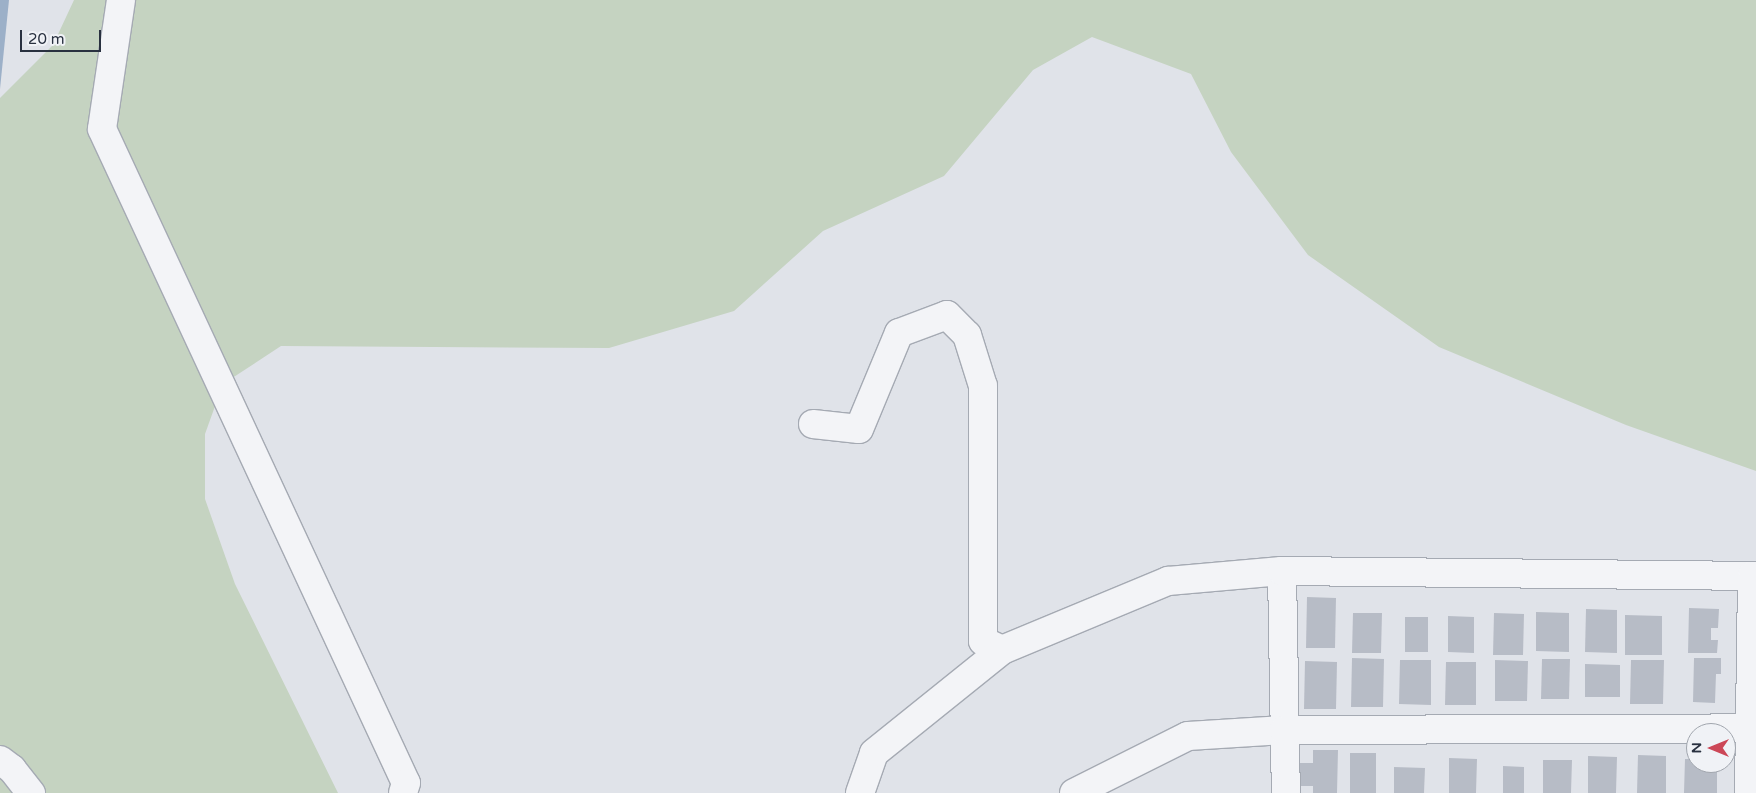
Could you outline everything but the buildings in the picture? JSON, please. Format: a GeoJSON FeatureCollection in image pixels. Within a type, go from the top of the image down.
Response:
{"type":"FeatureCollection","features":[{"type":"Feature","properties":{"kind":"street"},"geometry":{"type":"LineString","coordinates":[[121,0],[102,129],[406,783],[403,793]]}},
{"type":"Feature","properties":{"kind":"street"},"geometry":{"type":"LineString","coordinates":[[813,424],[859,429],[899,333],[947,315],[967,335],[983,386],[983,641],[1002,650]]}},
{"type":"Feature","properties":{"kind":"street"},"geometry":{"type":"LineString","coordinates":[[1282,571],[1286,793]]}},
{"type":"Feature","properties":{"kind":"street"},"geometry":{"type":"LineString","coordinates":[[860,793],[874,754],[1002,650],[1168,581],[1282,571],[1754,576],[1753,728],[1749,793]]}},
{"type":"Feature","properties":{"kind":"street"},"geometry":{"type":"LineString","coordinates":[[1074,793],[1188,736],[1284,730],[1753,728]]}},
{"type":"Feature","properties":{"kind":"street"},"geometry":{"type":"LineString","coordinates":[[0,760],[12,769],[31,793]]}},
{"type":"Feature","properties":{"kind":"green space"},"geometry":{"type":"Polygon","coordinates":[[[74,0],[1756,0],[1756,471],[1626,425],[1439,347],[1308,255],[1231,152],[1191,74],[1092,37],[1033,70],[944,176],[823,231],[734,311],[609,348],[281,346],[223,384],[205,434],[205,499],[235,584],[338,793],[0,793],[0,98],[53,45],[74,0]]]}},
{"type":"Feature","properties":{"kind":"water"},"geometry":{"type":"Polygon","coordinates":[[[0,0],[9,0],[0,89],[0,0]]]}}]}
